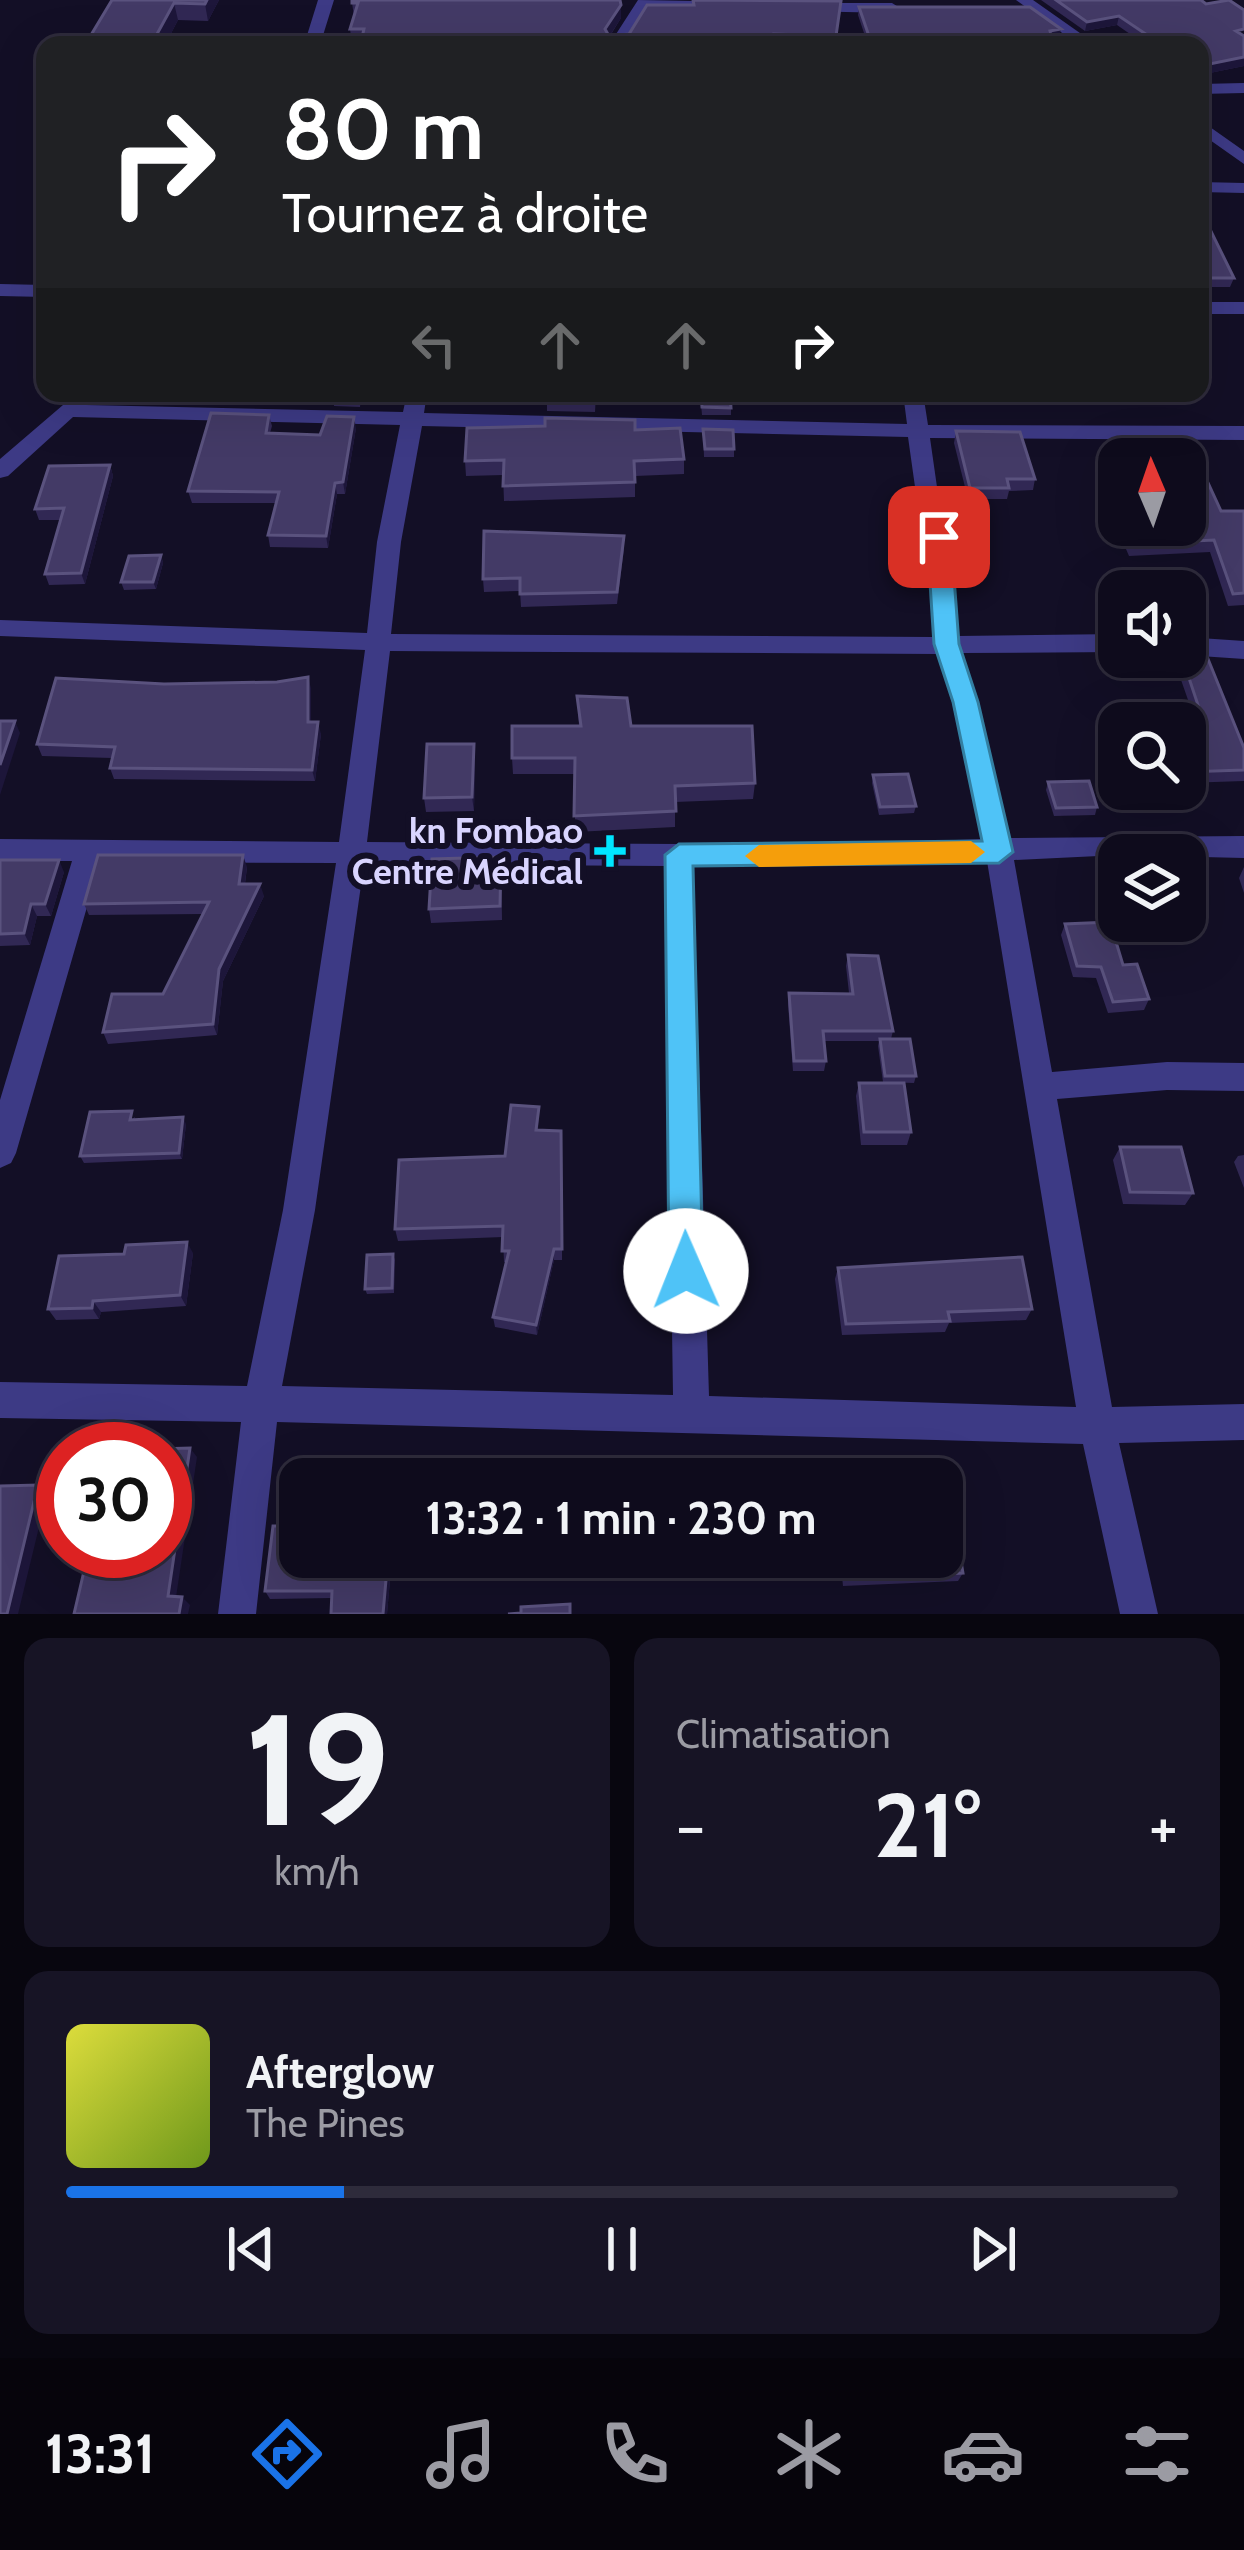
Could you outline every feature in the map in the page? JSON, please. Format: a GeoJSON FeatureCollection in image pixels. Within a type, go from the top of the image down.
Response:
{"type":"FeatureCollection","features":[{"type":"Feature","properties":{"kind":"street"},"geometry":{"type":"LineString","coordinates":[[315,36],[326,0]]}},
{"type":"Feature","properties":{"kind":"street"},"geometry":{"type":"LineString","coordinates":[[622,36],[644,2],[716,7]]}},
{"type":"Feature","properties":{"kind":"street"},"geometry":{"type":"LineString","coordinates":[[1002,8],[1029,4],[1076,36]]}},
{"type":"Feature","properties":{"kind":"street"},"geometry":{"type":"LineString","coordinates":[[785,7],[906,8]]}},
{"type":"Feature","properties":{"kind":"street"},"geometry":{"type":"LineString","coordinates":[[1209,89],[1244,88]]}},
{"type":"Feature","properties":{"kind":"street"},"geometry":{"type":"LineString","coordinates":[[1209,132],[1244,159]]}},
{"type":"Feature","properties":{"kind":"street"},"geometry":{"type":"LineString","coordinates":[[1209,188],[1244,188]]}},
{"type":"Feature","properties":{"kind":"street"},"geometry":{"type":"LineString","coordinates":[[0,290],[36,291]]}},
{"type":"Feature","properties":{"kind":"street"},"geometry":{"type":"LineString","coordinates":[[1209,308],[1244,308]]}},
{"type":"Feature","properties":{"kind":"street"},"geometry":{"type":"LineString","coordinates":[[0,471],[78,402]]}},
{"type":"Feature","properties":{"kind":"street"},"geometry":{"type":"LineString","coordinates":[[236,1614],[261,1403],[299,1210],[414,402]]}},
{"type":"Feature","properties":{"kind":"street"},"geometry":{"type":"LineString","coordinates":[[914,402],[928,501],[939,537],[946,644],[965,702],[999,852],[1097,1426],[1139,1614]]}},
{"type":"Feature","properties":{"kind":"street"},"geometry":{"type":"LineString","coordinates":[[70,411],[918,431],[1244,433]]}},
{"type":"Feature","properties":{"kind":"street"},"geometry":{"type":"LineString","coordinates":[[0,628],[378,642],[1098,643]]}},
{"type":"Feature","properties":{"kind":"street"},"geometry":{"type":"LineString","coordinates":[[1206,647],[1244,650]]}},
{"type":"Feature","properties":{"kind":"street"},"geometry":{"type":"LineString","coordinates":[[0,850],[679,855],[999,852],[1126,845],[1244,847]]}},
{"type":"Feature","properties":{"kind":"street"},"geometry":{"type":"LineString","coordinates":[[0,1153],[89,851]]}},
{"type":"Feature","properties":{"kind":"street"},"geometry":{"type":"LineString","coordinates":[[679,855],[691,1413]]}},
{"type":"Feature","properties":{"kind":"street"},"geometry":{"type":"LineString","coordinates":[[1042,1086],[1167,1076],[1244,1077]]}},
{"type":"Feature","properties":{"kind":"street"},"geometry":{"type":"LineString","coordinates":[[0,1400],[1097,1426],[1244,1422]]}},
{"type":"Feature","properties":{"kind":"building"},"geometry":{"type":"Polygon","coordinates":[[[112,0],[207,0],[205,4],[174,3],[156,36],[90,36],[112,0]]]}},
{"type":"Feature","properties":{"kind":"building"},"geometry":{"type":"Polygon","coordinates":[[[620,0],[621,5],[605,29],[609,36],[362,36],[364,29],[350,29],[358,3],[352,3],[620,0]]]}},
{"type":"Feature","properties":{"kind":"building"},"geometry":{"type":"Polygon","coordinates":[[[693,0],[841,1],[836,36],[609,36],[629,34],[647,5],[694,5],[693,0]]]}},
{"type":"Feature","properties":{"kind":"building"},"geometry":{"type":"Polygon","coordinates":[[[1056,0],[1201,0],[1206,4],[1229,0],[1244,10],[1244,29],[1236,31],[1244,36],[1244,57],[1209,64],[1209,36],[1149,36],[1119,16],[1087,22],[1056,0]]]}},
{"type":"Feature","properties":{"kind":"building"},"geometry":{"type":"Polygon","coordinates":[[[859,7],[1030,7],[1061,29],[1050,31],[1051,36],[869,36],[859,7]]]}},
{"type":"Feature","properties":{"kind":"building"},"geometry":{"type":"Polygon","coordinates":[[[1209,227],[1234,278],[1209,278],[1209,227]]]}},
{"type":"Feature","properties":{"kind":"building"},"geometry":{"type":"Polygon","coordinates":[[[702,402],[731,402],[731,408],[702,407],[702,402]]]}},
{"type":"Feature","properties":{"kind":"building"},"geometry":{"type":"Polygon","coordinates":[[[211,413],[269,415],[266,433],[320,435],[327,416],[354,417],[343,482],[335,483],[326,536],[268,535],[279,492],[188,491],[211,413]]]}},
{"type":"Feature","properties":{"kind":"building"},"geometry":{"type":"Polygon","coordinates":[[[545,418],[635,420],[635,430],[680,428],[684,459],[634,461],[635,482],[503,486],[504,460],[465,461],[467,428],[545,426],[545,418]]]}},
{"type":"Feature","properties":{"kind":"building"},"geometry":{"type":"Polygon","coordinates":[[[703,429],[733,430],[734,449],[705,449],[703,429]]]}},
{"type":"Feature","properties":{"kind":"building"},"geometry":{"type":"Polygon","coordinates":[[[956,431],[1020,432],[1035,479],[1007,479],[1009,488],[970,488],[956,431]]]}},
{"type":"Feature","properties":{"kind":"building"},"geometry":{"type":"Polygon","coordinates":[[[110,465],[81,573],[45,574],[64,508],[35,509],[49,466],[110,465]]]}},
{"type":"Feature","properties":{"kind":"building"},"geometry":{"type":"Polygon","coordinates":[[[1206,478],[1221,511],[1244,511],[1244,593],[1233,594],[1214,540],[1206,540],[1206,478]]]}},
{"type":"Feature","properties":{"kind":"building"},"geometry":{"type":"Polygon","coordinates":[[[484,531],[624,536],[617,592],[520,594],[520,578],[483,579],[484,531]]]}},
{"type":"Feature","properties":{"kind":"building"},"geometry":{"type":"Polygon","coordinates":[[[161,555],[153,582],[121,582],[129,556],[161,555]]]}},
{"type":"Feature","properties":{"kind":"building"},"geometry":{"type":"Polygon","coordinates":[[[1206,654],[1244,748],[1244,770],[1206,771],[1206,702],[1197,702],[1189,678],[1206,678],[1206,654]]]}},
{"type":"Feature","properties":{"kind":"building"},"geometry":{"type":"Polygon","coordinates":[[[308,677],[308,722],[318,722],[312,770],[110,768],[115,747],[37,744],[56,678],[164,684],[308,677]]]}},
{"type":"Feature","properties":{"kind":"building"},"geometry":{"type":"Polygon","coordinates":[[[577,696],[627,698],[631,726],[752,726],[755,783],[675,786],[676,811],[574,816],[575,758],[512,758],[512,726],[581,726],[577,696]]]}},
{"type":"Feature","properties":{"kind":"building"},"geometry":{"type":"Polygon","coordinates":[[[0,721],[15,721],[0,765],[0,721]]]}},
{"type":"Feature","properties":{"kind":"building"},"geometry":{"type":"Polygon","coordinates":[[[427,744],[474,744],[472,797],[424,798],[427,744]]]}},
{"type":"Feature","properties":{"kind":"building"},"geometry":{"type":"Polygon","coordinates":[[[908,774],[916,806],[880,807],[873,775],[908,774]]]}},
{"type":"Feature","properties":{"kind":"building"},"geometry":{"type":"Polygon","coordinates":[[[1089,781],[1097,807],[1056,808],[1048,782],[1089,781]]]}},
{"type":"Feature","properties":{"kind":"building"},"geometry":{"type":"Polygon","coordinates":[[[98,855],[243,855],[239,884],[260,884],[219,969],[213,1024],[103,1032],[112,994],[163,994],[209,902],[84,904],[98,855]]]}},
{"type":"Feature","properties":{"kind":"building"},"geometry":{"type":"Polygon","coordinates":[[[501,857],[500,906],[429,909],[432,859],[501,857]]]}},
{"type":"Feature","properties":{"kind":"building"},"geometry":{"type":"Polygon","coordinates":[[[0,860],[59,860],[45,904],[31,904],[24,933],[0,934],[0,860]]]}},
{"type":"Feature","properties":{"kind":"building"},"geometry":{"type":"Polygon","coordinates":[[[1098,923],[1098,942],[1116,942],[1123,965],[1137,964],[1149,999],[1113,1002],[1101,967],[1077,966],[1065,924],[1098,923]]]}},
{"type":"Feature","properties":{"kind":"building"},"geometry":{"type":"Polygon","coordinates":[[[848,955],[878,956],[893,1031],[823,1031],[826,1061],[794,1061],[789,993],[853,994],[848,955]]]}},
{"type":"Feature","properties":{"kind":"building"},"geometry":{"type":"Polygon","coordinates":[[[880,1039],[910,1039],[916,1076],[885,1076],[880,1039]]]}},
{"type":"Feature","properties":{"kind":"building"},"geometry":{"type":"Polygon","coordinates":[[[859,1083],[904,1083],[911,1132],[864,1132],[859,1083]]]}},
{"type":"Feature","properties":{"kind":"building"},"geometry":{"type":"Polygon","coordinates":[[[511,1105],[539,1107],[536,1130],[561,1131],[562,1249],[554,1249],[536,1325],[493,1317],[509,1251],[502,1251],[503,1226],[395,1229],[399,1160],[505,1156],[511,1105]]]}},
{"type":"Feature","properties":{"kind":"building"},"geometry":{"type":"Polygon","coordinates":[[[132,1111],[130,1120],[183,1117],[179,1153],[80,1156],[90,1112],[132,1111]]]}},
{"type":"Feature","properties":{"kind":"building"},"geometry":{"type":"Polygon","coordinates":[[[1120,1147],[1181,1147],[1193,1193],[1130,1192],[1120,1147]]]}},
{"type":"Feature","properties":{"kind":"building"},"geometry":{"type":"Polygon","coordinates":[[[187,1242],[180,1295],[93,1301],[92,1308],[48,1309],[59,1256],[124,1254],[126,1245],[187,1242]]]}},
{"type":"Feature","properties":{"kind":"building"},"geometry":{"type":"Polygon","coordinates":[[[393,1254],[392,1288],[365,1289],[367,1255],[393,1254]]]}},
{"type":"Feature","properties":{"kind":"building"},"geometry":{"type":"Polygon","coordinates":[[[1022,1257],[1032,1309],[948,1312],[950,1321],[846,1324],[838,1268],[1022,1257]]]}},
{"type":"Feature","properties":{"kind":"building"},"geometry":{"type":"Polygon","coordinates":[[[36,1485],[7,1614],[0,1614],[0,1486],[36,1485]]]}},
{"type":"Feature","properties":{"kind":"building"},"geometry":{"type":"Polygon","coordinates":[[[273,1526],[279,1526],[279,1578],[386,1578],[383,1614],[331,1614],[332,1591],[265,1591],[273,1526]]]}},
{"type":"Feature","properties":{"kind":"building"},"geometry":{"type":"Polygon","coordinates":[[[82,1578],[171,1578],[168,1596],[182,1597],[179,1614],[74,1614],[82,1578]]]}},
{"type":"Feature","properties":{"kind":"building"},"geometry":{"type":"Polygon","coordinates":[[[570,1604],[570,1614],[508,1614],[521,1613],[521,1607],[570,1604]]]}},
{"type":"Feature","properties":{"kind":"slow traffic"},"geometry":{"type":"LineString","coordinates":[[759,856],[971,852]]}},
{"type":"Feature","properties":{"kind":"place","name":"kn Fombao Centre Médical"},"geometry":{"type":"Point","coordinates":[610,851]}},
{"type":"Feature","properties":{"kind":"route"},"geometry":{"type":"LineString","coordinates":[[686,1271],[679,855],[999,852],[965,702],[946,644],[939,537]]}}]}
